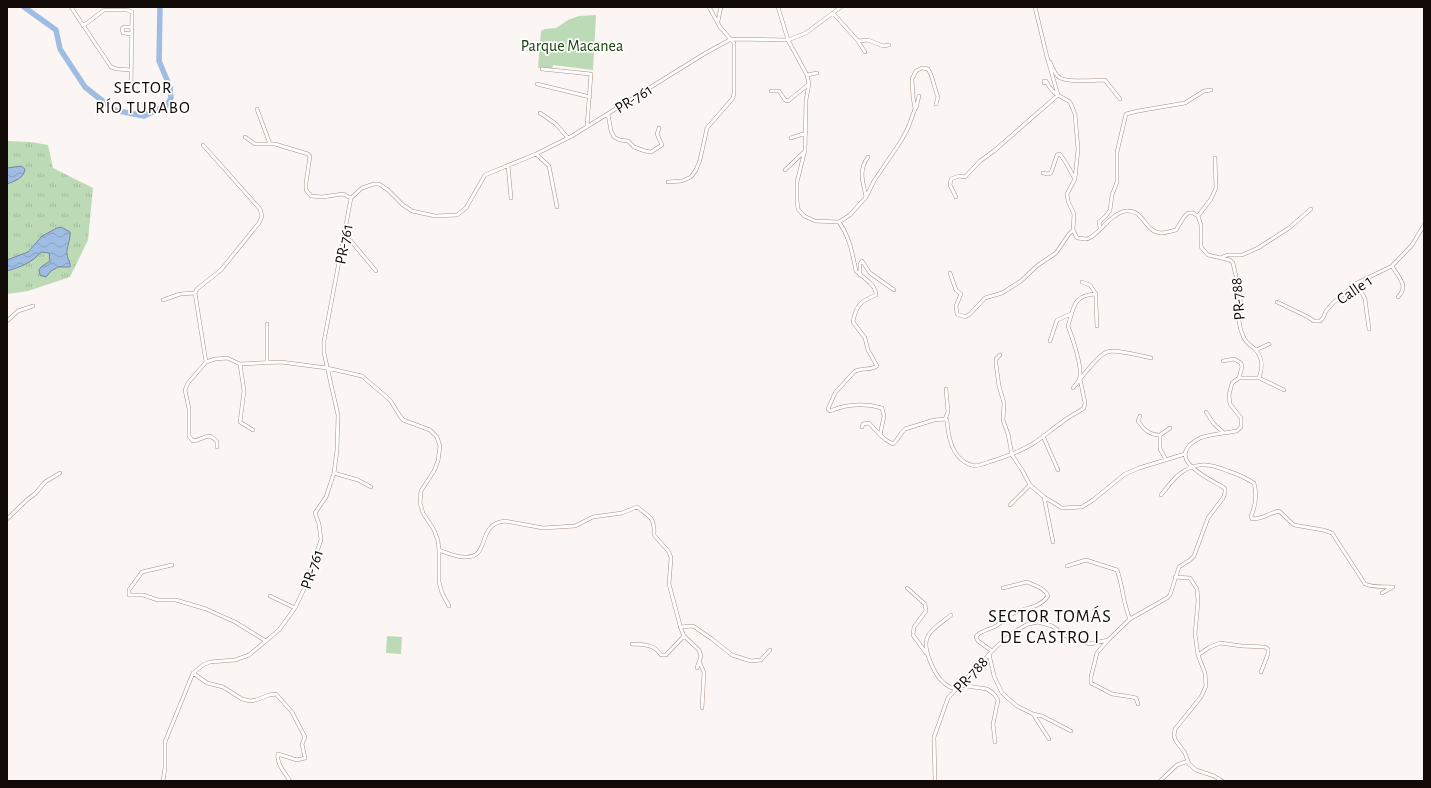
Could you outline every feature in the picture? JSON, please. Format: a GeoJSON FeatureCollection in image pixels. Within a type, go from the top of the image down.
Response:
{"type":"FeatureCollection","features":[{"type":"Feature","properties":{"kind":"street"},"geometry":{"type":"LineString","coordinates":[[71,7],[111,68],[131,70]]}},
{"type":"Feature","properties":{"kind":"street"},"geometry":{"type":"LineString","coordinates":[[668,182],[682,181],[691,177],[700,160],[707,128],[733,98],[734,43],[720,27],[709,7]]}},
{"type":"Feature","properties":{"kind":"street"},"geometry":{"type":"LineString","coordinates":[[717,21],[721,7]]}},
{"type":"Feature","properties":{"kind":"street"},"geometry":{"type":"LineString","coordinates":[[778,7],[788,40],[807,75],[809,84],[806,100],[805,150],[797,182],[796,201],[798,209],[804,216],[815,221],[839,222],[850,215],[866,198],[874,181],[901,141],[908,128],[919,96]]}},
{"type":"Feature","properties":{"kind":"street"},"geometry":{"type":"LineString","coordinates":[[731,39],[788,40],[806,33],[841,7]]}},
{"type":"Feature","properties":{"kind":"street"},"geometry":{"type":"LineString","coordinates":[[1036,7],[1047,57],[1058,95]]}},
{"type":"Feature","properties":{"kind":"street"},"geometry":{"type":"LineString","coordinates":[[83,26],[104,10],[127,10],[132,12],[131,88]]}},
{"type":"Feature","properties":{"kind":"street"},"geometry":{"type":"LineString","coordinates":[[833,13],[858,41],[865,52]]}},
{"type":"Feature","properties":{"kind":"street"},"geometry":{"type":"LineString","coordinates":[[132,27],[124,27],[122,29],[123,33],[132,34]]}},
{"type":"Feature","properties":{"kind":"street","name":"PR-761"},"geometry":{"type":"LineString","coordinates":[[193,673],[203,665],[210,662],[235,660],[249,655],[279,630],[295,608],[304,589],[321,540],[319,524],[315,513],[326,497],[334,473],[337,450],[338,415],[324,353],[324,341],[351,198],[362,188],[379,184],[412,211],[435,216],[457,216],[466,208],[485,175],[508,164],[536,154],[568,138],[731,39]]}},
{"type":"Feature","properties":{"kind":"street"},"geometry":{"type":"LineString","coordinates":[[858,41],[868,40],[883,46],[889,45]]}},
{"type":"Feature","properties":{"kind":"street"},"geometry":{"type":"LineString","coordinates":[[1047,57],[1053,70],[1060,78],[1073,80],[1105,80],[1120,98]]}},
{"type":"Feature","properties":{"kind":"street"},"geometry":{"type":"LineString","coordinates":[[915,109],[912,79],[916,72],[922,68],[928,69],[931,72],[934,89],[938,97],[936,104]]}},
{"type":"Feature","properties":{"kind":"street"},"geometry":{"type":"LineString","coordinates":[[542,69],[591,74],[587,126]]}},
{"type":"Feature","properties":{"kind":"street"},"geometry":{"type":"LineString","coordinates":[[807,75],[817,73]]}},
{"type":"Feature","properties":{"kind":"street"},"geometry":{"type":"LineString","coordinates":[[1044,83],[1044,81],[1046,81],[1054,93],[1070,102],[1076,114],[1078,149],[1075,179],[1067,194],[1068,201],[1074,214],[1073,230],[1077,238],[1086,239],[1093,237],[1107,221],[1125,211],[1132,211],[1139,214],[1150,229],[1160,233],[1176,230],[1188,213],[1193,213],[1198,216],[1211,199],[1216,188],[1215,158]]}},
{"type":"Feature","properties":{"kind":"street"},"geometry":{"type":"LineString","coordinates":[[537,84],[590,96]]}},
{"type":"Feature","properties":{"kind":"street"},"geometry":{"type":"LineString","coordinates":[[771,91],[779,91],[785,100],[788,101],[809,84]]}},
{"type":"Feature","properties":{"kind":"street"},"geometry":{"type":"LineString","coordinates":[[1100,228],[1099,222],[1110,210],[1112,195],[1117,182],[1117,152],[1126,114],[1185,103],[1204,91],[1211,90]]}},
{"type":"Feature","properties":{"kind":"street"},"geometry":{"type":"LineString","coordinates":[[956,197],[950,185],[951,179],[959,176],[965,177],[980,161],[994,151],[1058,95]]}},
{"type":"Feature","properties":{"kind":"street"},"geometry":{"type":"LineString","coordinates":[[257,109],[270,144]]}},
{"type":"Feature","properties":{"kind":"street"},"geometry":{"type":"LineString","coordinates":[[540,113],[556,124],[568,138]]}},
{"type":"Feature","properties":{"kind":"street"},"geometry":{"type":"LineString","coordinates":[[608,114],[611,131],[614,137],[620,140],[628,141],[634,147],[645,151],[651,152],[662,145],[657,134],[659,128]]}},
{"type":"Feature","properties":{"kind":"street"},"geometry":{"type":"LineString","coordinates":[[790,138],[806,132]]}},
{"type":"Feature","properties":{"kind":"street"},"geometry":{"type":"LineString","coordinates":[[245,137],[255,144],[282,146],[308,154],[310,156],[306,190],[311,196],[322,197],[343,194],[351,198]]}},
{"type":"Feature","properties":{"kind":"street"},"geometry":{"type":"LineString","coordinates":[[203,145],[260,209],[262,216],[259,223],[221,270],[197,289],[195,293],[206,362]]}},
{"type":"Feature","properties":{"kind":"street"},"geometry":{"type":"LineString","coordinates":[[785,170],[805,150]]}},
{"type":"Feature","properties":{"kind":"street"},"geometry":{"type":"LineString","coordinates":[[536,154],[549,166],[557,207]]}},
{"type":"Feature","properties":{"kind":"street"},"geometry":{"type":"LineString","coordinates":[[1043,173],[1048,174],[1051,172],[1057,154],[1060,154],[1075,179]]}},
{"type":"Feature","properties":{"kind":"street"},"geometry":{"type":"LineString","coordinates":[[866,198],[861,170],[868,157]]}},
{"type":"Feature","properties":{"kind":"street"},"geometry":{"type":"LineString","coordinates":[[508,164],[511,198]]}},
{"type":"Feature","properties":{"kind":"street"},"geometry":{"type":"LineString","coordinates":[[1221,258],[1227,255],[1242,255],[1258,248],[1289,228],[1311,209]]}},
{"type":"Feature","properties":{"kind":"street","name":"PR-788"},"geometry":{"type":"LineString","coordinates":[[1198,216],[1201,225],[1201,247],[1208,255],[1230,260],[1233,263],[1240,295],[1238,322],[1243,337],[1256,350],[1263,363],[1263,368],[1259,378]]}},
{"type":"Feature","properties":{"kind":"street"},"geometry":{"type":"LineString","coordinates":[[839,222],[847,234],[856,271],[873,285],[877,292],[876,295],[866,299],[859,305],[855,312],[853,322],[866,338],[868,350],[876,366],[873,369],[858,370],[854,372],[835,393],[828,409],[830,411],[842,406],[859,405],[874,405],[882,408],[884,416],[880,435]]}},
{"type":"Feature","properties":{"kind":"street","name":"Calle 1"},"geometry":{"type":"LineString","coordinates":[[1276,302],[1314,321],[1320,321],[1333,302],[1356,283],[1392,266],[1412,245],[1424,225]]}},
{"type":"Feature","properties":{"kind":"street"},"geometry":{"type":"LineString","coordinates":[[950,273],[956,290],[961,294],[956,306],[957,314],[965,317],[986,298],[1002,293],[1021,281],[1038,265],[1056,253],[1073,230]]}},
{"type":"Feature","properties":{"kind":"street"},"geometry":{"type":"LineString","coordinates":[[344,236],[376,271]]}},
{"type":"Feature","properties":{"kind":"street"},"geometry":{"type":"LineString","coordinates":[[860,275],[860,264],[862,261],[870,273],[894,290]]}},
{"type":"Feature","properties":{"kind":"street"},"geometry":{"type":"LineString","coordinates":[[1392,266],[1404,287],[1403,292],[1398,297]]}},
{"type":"Feature","properties":{"kind":"street"},"geometry":{"type":"LineString","coordinates":[[1082,282],[1090,285],[1096,294],[1097,326]]}},
{"type":"Feature","properties":{"kind":"street"},"geometry":{"type":"LineString","coordinates":[[1356,283],[1365,299],[1368,329]]}},
{"type":"Feature","properties":{"kind":"street"},"geometry":{"type":"LineString","coordinates":[[163,300],[180,294],[195,293]]}},
{"type":"Feature","properties":{"kind":"street"},"geometry":{"type":"LineString","coordinates":[[946,389],[948,412],[945,419],[947,420],[948,437],[952,448],[960,458],[972,466],[1012,455],[1034,443],[1062,421],[1084,408],[1085,404],[1080,379],[1080,365],[1077,357],[1076,346],[1068,326],[1071,314],[1080,297],[1096,294]]}},
{"type":"Feature","properties":{"kind":"street"},"geometry":{"type":"LineString","coordinates":[[7,321],[18,311],[33,306]]}},
{"type":"Feature","properties":{"kind":"street"},"geometry":{"type":"LineString","coordinates":[[1050,341],[1057,320],[1071,314]]}},
{"type":"Feature","properties":{"kind":"street"},"geometry":{"type":"LineString","coordinates":[[267,324],[267,363]]}},
{"type":"Feature","properties":{"kind":"street"},"geometry":{"type":"LineString","coordinates":[[1256,350],[1269,344]]}},
{"type":"Feature","properties":{"kind":"street"},"geometry":{"type":"LineString","coordinates":[[1073,388],[1097,360],[1107,352],[1118,352],[1152,358]]}},
{"type":"Feature","properties":{"kind":"street"},"geometry":{"type":"LineString","coordinates":[[1000,355],[996,359],[996,364],[999,386],[1004,403],[1003,420],[1008,434],[1012,455],[1030,485],[1044,498],[1062,508],[1082,506],[1094,500],[1125,474],[1185,454]]}},
{"type":"Feature","properties":{"kind":"street"},"geometry":{"type":"LineString","coordinates":[[217,447],[217,442],[211,436],[206,436],[193,441],[189,436],[189,409],[185,390],[188,383],[206,362],[215,359],[227,358],[240,364],[281,362],[328,368],[362,376],[390,400],[403,420],[430,430],[437,437],[440,446],[438,460],[434,471],[421,491],[420,503],[423,513],[434,530],[438,541],[439,582],[442,593],[449,606]]}},
{"type":"Feature","properties":{"kind":"street"},"geometry":{"type":"LineString","coordinates":[[1223,361],[1234,360],[1241,363],[1242,367],[1239,378]]}},
{"type":"Feature","properties":{"kind":"street"},"geometry":{"type":"LineString","coordinates":[[240,364],[244,391],[240,422],[254,430]]}},
{"type":"Feature","properties":{"kind":"street"},"geometry":{"type":"LineString","coordinates":[[1138,704],[1136,698],[1112,694],[1092,684],[1091,677],[1097,653],[1108,640],[1130,619],[1170,595],[1178,567],[1194,556],[1208,518],[1223,498],[1225,489],[1204,477],[1192,467],[1186,461],[1185,454],[1189,446],[1200,438],[1237,431],[1241,427],[1241,418],[1230,404],[1229,395],[1232,383],[1239,378],[1259,378],[1284,390]]}},
{"type":"Feature","properties":{"kind":"street"},"geometry":{"type":"LineString","coordinates":[[1206,412],[1214,424],[1224,433]]}},
{"type":"Feature","properties":{"kind":"street"},"geometry":{"type":"LineString","coordinates":[[1140,416],[1138,421],[1143,428],[1153,435],[1160,435],[1170,428]]}},
{"type":"Feature","properties":{"kind":"street"},"geometry":{"type":"LineString","coordinates":[[862,427],[864,424],[869,423],[880,435],[893,444],[898,440],[901,432],[905,429],[934,420],[945,419]]}},
{"type":"Feature","properties":{"kind":"street"},"geometry":{"type":"LineString","coordinates":[[1160,435],[1160,448],[1166,460]]}},
{"type":"Feature","properties":{"kind":"street"},"geometry":{"type":"LineString","coordinates":[[1043,436],[1058,470]]}},
{"type":"Feature","properties":{"kind":"street"},"geometry":{"type":"LineString","coordinates":[[1161,495],[1177,476],[1200,464],[1212,464],[1245,477],[1254,483],[1256,490],[1255,507],[1251,516],[1252,519],[1261,519],[1274,512],[1279,512],[1294,525],[1332,533],[1365,584],[1373,587],[1393,587],[1382,593]]}},
{"type":"Feature","properties":{"kind":"street"},"geometry":{"type":"LineString","coordinates":[[7,519],[35,494],[45,482],[60,473]]}},
{"type":"Feature","properties":{"kind":"street"},"geometry":{"type":"LineString","coordinates":[[334,473],[358,480],[371,487]]}},
{"type":"Feature","properties":{"kind":"street"},"geometry":{"type":"LineString","coordinates":[[1010,505],[1030,485]]}},
{"type":"Feature","properties":{"kind":"street"},"geometry":{"type":"LineString","coordinates":[[1044,498],[1053,542]]}},
{"type":"Feature","properties":{"kind":"street"},"geometry":{"type":"LineString","coordinates":[[439,550],[463,558],[473,557],[481,551],[486,532],[500,521],[543,528],[575,526],[593,517],[622,513],[637,507],[652,518],[655,525],[654,535],[669,552],[671,558],[669,584],[680,627],[684,636],[699,650],[701,656],[700,663],[697,668]]}},
{"type":"Feature","properties":{"kind":"street"},"geometry":{"type":"LineString","coordinates":[[1067,566],[1086,560],[1117,570],[1121,579],[1126,611],[1130,619]]}},
{"type":"Feature","properties":{"kind":"street"},"geometry":{"type":"LineString","coordinates":[[172,565],[142,572],[129,590],[129,595],[142,595],[158,600],[176,600],[206,609],[235,622],[266,641]]}},
{"type":"Feature","properties":{"kind":"street"},"geometry":{"type":"LineString","coordinates":[[1175,577],[1190,578],[1197,589],[1198,601],[1195,634],[1198,655],[1205,673],[1206,686],[1201,698],[1176,729],[1174,736],[1185,753],[1188,761],[1196,770],[1214,776],[1222,781]]}},
{"type":"Feature","properties":{"kind":"street"},"geometry":{"type":"LineString","coordinates":[[1003,588],[1028,582],[1043,590],[1048,596],[1040,605],[1012,614],[996,626],[977,634],[976,637],[978,641],[990,653],[994,676],[1002,693],[1017,706],[1033,714],[1042,716],[1071,731]]}},
{"type":"Feature","properties":{"kind":"street"},"geometry":{"type":"LineString","coordinates":[[907,588],[925,604],[926,612],[914,627],[913,635],[927,654],[938,677],[944,684],[955,689]]}},
{"type":"Feature","properties":{"kind":"street"},"geometry":{"type":"LineString","coordinates":[[270,596],[295,608]]}},
{"type":"Feature","properties":{"kind":"street"},"geometry":{"type":"LineString","coordinates":[[927,654],[925,642],[928,635],[951,615]]}},
{"type":"Feature","properties":{"kind":"street","name":"PR-788"},"geometry":{"type":"LineString","coordinates":[[935,781],[935,731],[948,698],[990,653],[1014,632],[1028,624],[1038,622],[1052,626],[1066,636],[1090,644],[1108,640]]}},
{"type":"Feature","properties":{"kind":"street"},"geometry":{"type":"LineString","coordinates":[[680,627],[693,626],[732,655],[751,661],[761,660],[770,650]]}},
{"type":"Feature","properties":{"kind":"street"},"geometry":{"type":"LineString","coordinates":[[632,644],[653,647],[657,649],[661,655],[666,655],[684,636]]}},
{"type":"Feature","properties":{"kind":"street"},"geometry":{"type":"LineString","coordinates":[[1198,655],[1210,647],[1220,643],[1265,647],[1268,649],[1268,654],[1261,672]]}},
{"type":"Feature","properties":{"kind":"street"},"geometry":{"type":"LineString","coordinates":[[700,663],[704,673],[702,708]]}},
{"type":"Feature","properties":{"kind":"street"},"geometry":{"type":"LineString","coordinates":[[163,781],[165,768],[165,742],[193,673],[207,683],[223,687],[242,699],[250,701],[276,694],[292,712],[304,737],[302,744],[305,758],[297,760],[278,754],[277,758],[290,781]]}},
{"type":"Feature","properties":{"kind":"street"},"geometry":{"type":"LineString","coordinates":[[960,685],[987,689],[994,694],[998,700],[993,724],[995,742]]}},
{"type":"Feature","properties":{"kind":"street"},"geometry":{"type":"LineString","coordinates":[[1033,714],[1050,739]]}},
{"type":"Feature","properties":{"kind":"street"},"geometry":{"type":"LineString","coordinates":[[1160,781],[1177,765],[1188,761]]}},
{"type":"Feature","properties":{"kind":"green space","name":"Parque Macanea"},"geometry":{"type":"Polygon","coordinates":[[[596,15],[593,70],[553,65],[552,69],[538,68],[541,31],[556,28],[568,20],[579,16],[596,15]]]}},
{"type":"Feature","properties":{"kind":"green space"},"geometry":{"type":"Polygon","coordinates":[[[7,141],[31,142],[48,145],[53,168],[93,188],[88,240],[70,277],[28,291],[7,294],[7,141]]]}},
{"type":"Feature","properties":{"kind":"green space"},"geometry":{"type":"Polygon","coordinates":[[[387,636],[402,637],[401,654],[386,653],[387,636]]]}},
{"type":"Feature","properties":{"kind":"water"},"geometry":{"type":"Polygon","coordinates":[[[21,166],[25,169],[23,175],[19,179],[7,184],[7,168],[21,166]]]}},
{"type":"Feature","properties":{"kind":"water"},"geometry":{"type":"Polygon","coordinates":[[[61,227],[70,232],[67,257],[70,267],[58,267],[51,271],[46,277],[40,275],[39,270],[41,267],[50,261],[49,253],[41,252],[30,262],[7,271],[7,260],[28,252],[42,236],[61,227]]]}},
{"type":"Feature","properties":{"kind":"waterway"},"geometry":{"type":"LineString","coordinates":[[24,7],[56,30],[60,49],[85,87],[114,110],[144,116],[167,105],[171,98],[170,87],[159,61],[160,7]]}},
{"type":"Feature","properties":{"kind":"district","name":"SECTOR RÍO TURABO"},"geometry":{"type":"Point","coordinates":[143,97]}},
{"type":"Feature","properties":{"kind":"district","name":"SECTOR TOMÁS DE CASTRO I"},"geometry":{"type":"Point","coordinates":[1050,626]}}]}
